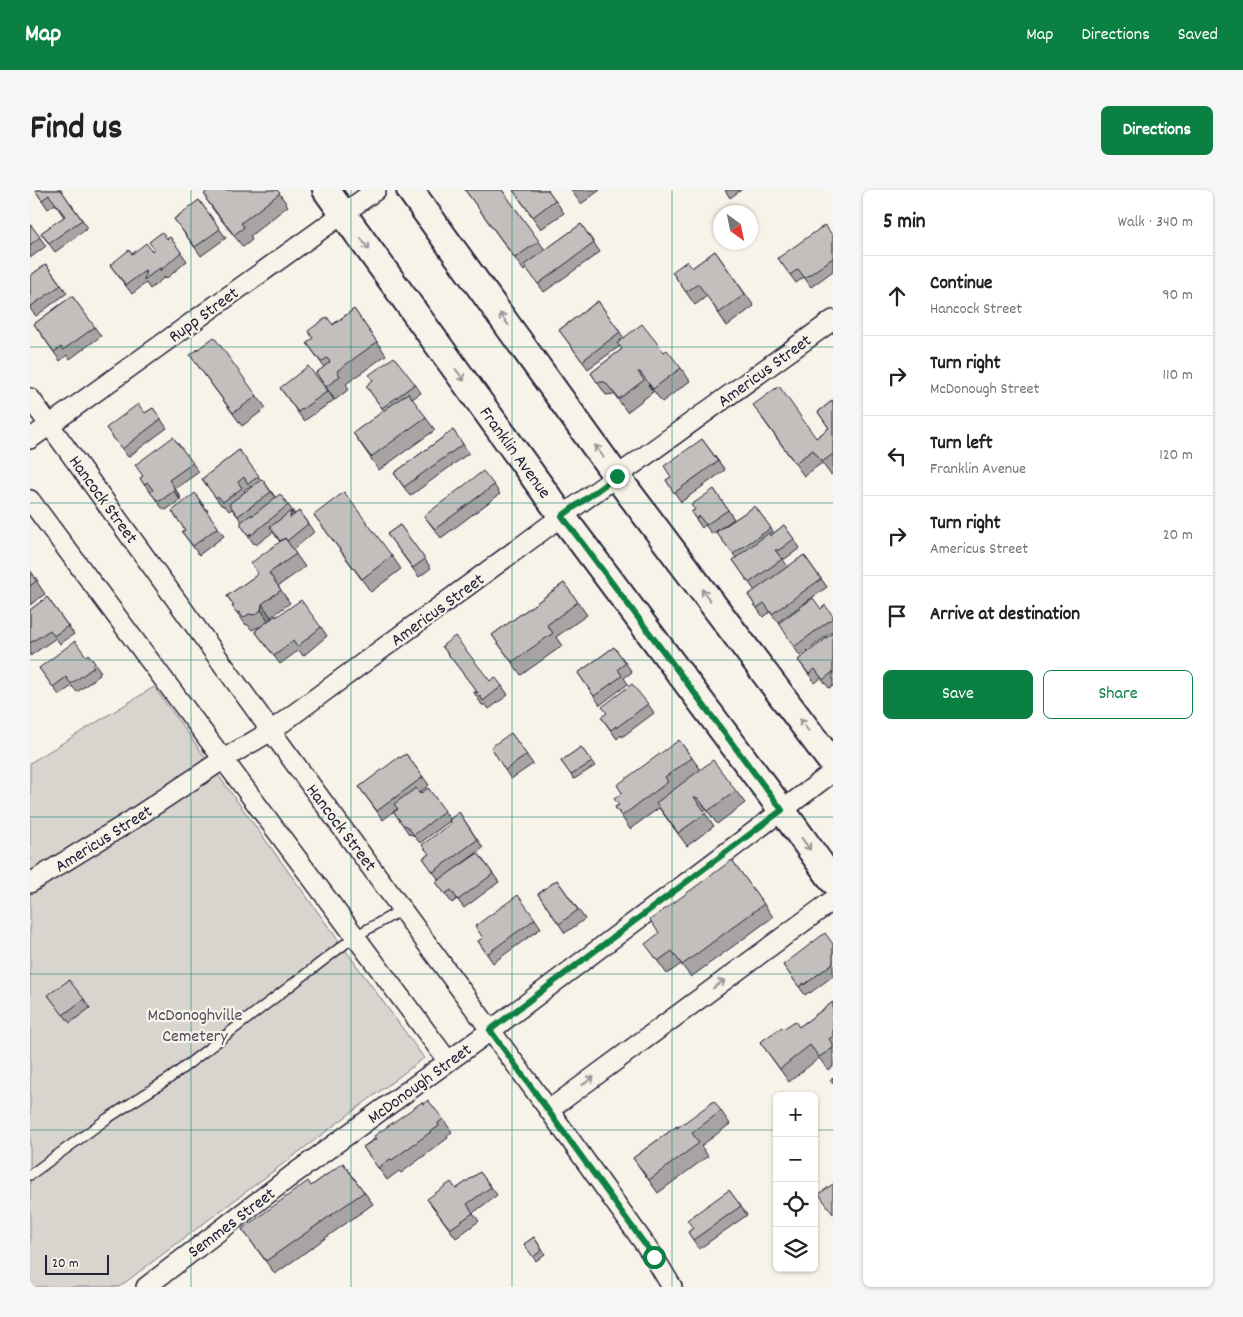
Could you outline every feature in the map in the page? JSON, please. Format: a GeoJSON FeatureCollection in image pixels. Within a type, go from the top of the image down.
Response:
{"type":"FeatureCollection","features":[{"type":"Feature","properties":{"kind":"main road","name":"Franklin Avenue"},"geometry":{"type":"LineString","coordinates":[[326,190],[562,516],[833,881]]}},
{"type":"Feature","properties":{"kind":"main road"},"geometry":{"type":"LineString","coordinates":[[410,190],[617,476],[833,764]]}},
{"type":"Feature","properties":{"kind":"street","name":"Rupp Street"},"geometry":{"type":"LineString","coordinates":[[30,439],[376,190]]}},
{"type":"Feature","properties":{"kind":"street","name":"Americus Street"},"geometry":{"type":"LineString","coordinates":[[30,884],[132,820],[222,760],[271,731],[562,516],[833,320]]}},
{"type":"Feature","properties":{"kind":"street","name":"Hancock Street"},"geometry":{"type":"LineString","coordinates":[[30,398],[549,1110],[654,1257],[672,1287]]}},
{"type":"Feature","properties":{"kind":"street"},"geometry":{"type":"LineString","coordinates":[[30,500],[448,1061]]}},
{"type":"Feature","properties":{"kind":"street","name":"McDonough Street"},"geometry":{"type":"LineString","coordinates":[[291,1176],[490,1030],[833,772]]}},
{"type":"Feature","properties":{"kind":"street"},"geometry":{"type":"LineString","coordinates":[[549,1110],[833,900]]}},
{"type":"Feature","properties":{"kind":"street","name":"Semmes Street"},"geometry":{"type":"LineString","coordinates":[[146,1287],[291,1176]]}},
{"type":"Feature","properties":{"kind":"lane"},"geometry":{"type":"LineString","coordinates":[[30,1175],[108,1118],[170,1078],[354,937],[403,909]]}},
{"type":"Feature","properties":{"kind":"green space","name":"McDonoghville Cemetery"},"geometry":{"type":"Polygon","coordinates":[[[154,687],[424,1058],[119,1287],[30,1287],[30,763],[154,687]]]}},
{"type":"Feature","properties":{"kind":"building"},"geometry":{"type":"Polygon","coordinates":[[[35,190],[61,190],[82,220],[49,243],[41,233],[65,216],[49,195],[42,200],[35,190]]]}},
{"type":"Feature","properties":{"kind":"building"},"geometry":{"type":"Polygon","coordinates":[[[209,190],[277,190],[280,193],[241,223],[244,227],[234,235],[206,199],[207,197],[204,194],[209,190]]]}},
{"type":"Feature","properties":{"kind":"building"},"geometry":{"type":"Polygon","coordinates":[[[465,190],[502,190],[539,241],[515,258],[465,190]]]}},
{"type":"Feature","properties":{"kind":"building"},"geometry":{"type":"Polygon","coordinates":[[[513,190],[548,190],[555,200],[533,217],[513,190]]]}},
{"type":"Feature","properties":{"kind":"building"},"geometry":{"type":"Polygon","coordinates":[[[199,200],[220,229],[195,247],[174,219],[199,200]]]}},
{"type":"Feature","properties":{"kind":"building"},"geometry":{"type":"Polygon","coordinates":[[[30,224],[40,237],[30,245],[30,224]]]}},
{"type":"Feature","properties":{"kind":"building"},"geometry":{"type":"Polygon","coordinates":[[[581,224],[594,243],[538,284],[524,265],[581,224]]]}},
{"type":"Feature","properties":{"kind":"building"},"geometry":{"type":"Polygon","coordinates":[[[825,225],[833,236],[833,258],[805,278],[798,269],[790,275],[778,258],[825,225]]]}},
{"type":"Feature","properties":{"kind":"building"},"geometry":{"type":"Polygon","coordinates":[[[162,232],[167,239],[170,237],[181,252],[160,271],[161,267],[144,280],[146,270],[126,285],[110,265],[129,250],[132,254],[146,243],[152,251],[154,249],[149,242],[162,232]]]}},
{"type":"Feature","properties":{"kind":"building"},"geometry":{"type":"Polygon","coordinates":[[[715,251],[745,294],[719,313],[698,284],[686,292],[672,272],[687,261],[692,268],[715,251]]]}},
{"type":"Feature","properties":{"kind":"building"},"geometry":{"type":"Polygon","coordinates":[[[46,264],[61,285],[30,307],[30,276],[46,264]]]}},
{"type":"Feature","properties":{"kind":"building"},"geometry":{"type":"Polygon","coordinates":[[[72,296],[95,327],[63,350],[61,347],[54,352],[34,324],[72,296]]]}},
{"type":"Feature","properties":{"kind":"building"},"geometry":{"type":"Polygon","coordinates":[[[598,301],[620,332],[582,361],[559,330],[598,301]]]}},
{"type":"Feature","properties":{"kind":"building"},"geometry":{"type":"Polygon","coordinates":[[[354,309],[377,342],[337,371],[340,376],[326,387],[316,373],[330,362],[327,358],[321,362],[307,343],[313,338],[308,331],[327,317],[333,325],[354,309]]]}},
{"type":"Feature","properties":{"kind":"building"},"geometry":{"type":"Polygon","coordinates":[[[642,324],[664,352],[667,350],[681,368],[653,389],[638,372],[644,380],[619,399],[605,382],[597,382],[591,373],[622,349],[617,343],[642,324]]]}},
{"type":"Feature","properties":{"kind":"building"},"geometry":{"type":"Polygon","coordinates":[[[214,337],[257,396],[233,413],[190,355],[214,337]]]}},
{"type":"Feature","properties":{"kind":"building"},"geometry":{"type":"Polygon","coordinates":[[[394,357],[415,384],[382,408],[366,386],[373,380],[369,375],[394,357]]]}},
{"type":"Feature","properties":{"kind":"building"},"geometry":{"type":"Polygon","coordinates":[[[308,366],[328,391],[298,412],[280,388],[308,366]]]}},
{"type":"Feature","properties":{"kind":"building"},"geometry":{"type":"Polygon","coordinates":[[[779,386],[816,438],[829,428],[818,412],[833,400],[833,454],[822,462],[813,450],[795,463],[753,405],[779,386]]]}},
{"type":"Feature","properties":{"kind":"building"},"geometry":{"type":"Polygon","coordinates":[[[408,393],[426,417],[371,457],[353,433],[408,393]]]}},
{"type":"Feature","properties":{"kind":"building"},"geometry":{"type":"Polygon","coordinates":[[[138,404],[145,413],[153,408],[161,419],[122,449],[106,428],[138,404]]]}},
{"type":"Feature","properties":{"kind":"building"},"geometry":{"type":"Polygon","coordinates":[[[453,430],[463,444],[404,487],[394,473],[453,430]]]}},
{"type":"Feature","properties":{"kind":"building"},"geometry":{"type":"Polygon","coordinates":[[[173,437],[193,463],[169,480],[174,487],[174,491],[160,501],[150,492],[153,490],[147,482],[144,485],[140,478],[143,476],[135,465],[173,437]]]}},
{"type":"Feature","properties":{"kind":"building"},"geometry":{"type":"Polygon","coordinates":[[[702,439],[718,461],[674,493],[666,480],[671,477],[664,466],[702,439]]]}},
{"type":"Feature","properties":{"kind":"building"},"geometry":{"type":"Polygon","coordinates":[[[239,450],[259,476],[248,484],[244,477],[238,482],[242,488],[223,502],[219,497],[215,497],[202,479],[239,450]]]}},
{"type":"Feature","properties":{"kind":"building"},"geometry":{"type":"Polygon","coordinates":[[[483,471],[494,485],[435,529],[424,516],[483,471]]]}},
{"type":"Feature","properties":{"kind":"building"},"geometry":{"type":"Polygon","coordinates":[[[262,479],[271,492],[238,516],[229,504],[262,479]]]}},
{"type":"Feature","properties":{"kind":"building"},"geometry":{"type":"Polygon","coordinates":[[[714,489],[728,510],[706,525],[699,516],[696,519],[691,512],[695,510],[691,505],[714,489]]]}},
{"type":"Feature","properties":{"kind":"building"},"geometry":{"type":"Polygon","coordinates":[[[344,492],[392,556],[362,579],[314,515],[344,492]]]}},
{"type":"Feature","properties":{"kind":"building"},"geometry":{"type":"Polygon","coordinates":[[[195,493],[218,527],[193,546],[182,532],[185,530],[172,511],[195,493]]]}},
{"type":"Feature","properties":{"kind":"building"},"geometry":{"type":"Polygon","coordinates":[[[280,494],[288,505],[250,536],[251,533],[248,535],[241,522],[252,514],[252,516],[280,494]]]}},
{"type":"Feature","properties":{"kind":"building"},"geometry":{"type":"Polygon","coordinates":[[[755,506],[771,528],[733,554],[716,532],[755,506]]]}},
{"type":"Feature","properties":{"kind":"building"},"geometry":{"type":"Polygon","coordinates":[[[291,511],[290,518],[299,511],[308,524],[287,541],[285,538],[280,541],[270,527],[291,511]]]}},
{"type":"Feature","properties":{"kind":"building"},"geometry":{"type":"Polygon","coordinates":[[[400,525],[425,559],[413,568],[387,534],[400,525]]]}},
{"type":"Feature","properties":{"kind":"building"},"geometry":{"type":"Polygon","coordinates":[[[784,525],[794,539],[779,550],[775,550],[782,559],[749,583],[733,560],[770,532],[770,536],[784,525]]]}},
{"type":"Feature","properties":{"kind":"building"},"geometry":{"type":"Polygon","coordinates":[[[285,538],[296,554],[269,573],[281,590],[262,604],[261,610],[255,615],[249,614],[243,618],[239,612],[237,613],[227,596],[258,574],[251,563],[285,538]]]}},
{"type":"Feature","properties":{"kind":"building"},"geometry":{"type":"Polygon","coordinates":[[[804,555],[821,579],[772,614],[764,603],[757,608],[748,595],[804,555]]]}},
{"type":"Feature","properties":{"kind":"building"},"geometry":{"type":"Polygon","coordinates":[[[30,573],[36,581],[30,586],[30,573]]]}},
{"type":"Feature","properties":{"kind":"building"},"geometry":{"type":"Polygon","coordinates":[[[564,583],[578,602],[547,625],[553,633],[512,662],[492,635],[564,583]]]}},
{"type":"Feature","properties":{"kind":"building"},"geometry":{"type":"Polygon","coordinates":[[[47,597],[68,626],[54,636],[50,630],[30,643],[30,610],[47,597]]]}},
{"type":"Feature","properties":{"kind":"building"},"geometry":{"type":"Polygon","coordinates":[[[813,598],[821,609],[825,605],[833,618],[794,647],[779,623],[813,598]]]}},
{"type":"Feature","properties":{"kind":"building"},"geometry":{"type":"Polygon","coordinates":[[[301,600],[321,627],[297,647],[293,641],[274,656],[255,631],[276,615],[276,617],[301,600]]]}},
{"type":"Feature","properties":{"kind":"building"},"geometry":{"type":"Polygon","coordinates":[[[833,633],[833,672],[823,680],[815,669],[809,674],[798,660],[833,633]]]}},
{"type":"Feature","properties":{"kind":"building"},"geometry":{"type":"Polygon","coordinates":[[[455,636],[490,681],[495,677],[502,686],[483,701],[480,696],[476,696],[474,692],[478,693],[442,646],[455,636]]]}},
{"type":"Feature","properties":{"kind":"building"},"geometry":{"type":"Polygon","coordinates":[[[75,641],[86,656],[88,654],[95,663],[92,665],[94,667],[71,684],[66,677],[53,687],[39,668],[75,641]]]}},
{"type":"Feature","properties":{"kind":"building"},"geometry":{"type":"Polygon","coordinates":[[[614,647],[626,663],[618,669],[622,676],[594,696],[578,673],[614,647]]]}},
{"type":"Feature","properties":{"kind":"building"},"geometry":{"type":"Polygon","coordinates":[[[632,684],[648,704],[611,730],[601,717],[607,713],[602,707],[632,684]]]}},
{"type":"Feature","properties":{"kind":"building"},"geometry":{"type":"Polygon","coordinates":[[[511,733],[527,755],[505,770],[491,747],[511,733]]]}},
{"type":"Feature","properties":{"kind":"building"},"geometry":{"type":"Polygon","coordinates":[[[679,740],[692,758],[665,777],[668,782],[622,816],[615,807],[619,805],[614,799],[622,793],[617,785],[679,740]]]}},
{"type":"Feature","properties":{"kind":"building"},"geometry":{"type":"Polygon","coordinates":[[[581,747],[592,762],[571,775],[561,761],[581,747]]]}},
{"type":"Feature","properties":{"kind":"building"},"geometry":{"type":"Polygon","coordinates":[[[406,754],[423,777],[377,811],[359,787],[399,757],[406,754]]]}},
{"type":"Feature","properties":{"kind":"building"},"geometry":{"type":"Polygon","coordinates":[[[713,760],[736,791],[708,811],[698,798],[694,797],[706,813],[678,833],[656,803],[713,760]]]}},
{"type":"Feature","properties":{"kind":"building"},"geometry":{"type":"Polygon","coordinates":[[[416,788],[420,794],[428,788],[445,811],[414,835],[407,826],[403,825],[394,812],[398,809],[394,804],[416,788]]]}},
{"type":"Feature","properties":{"kind":"building"},"geometry":{"type":"Polygon","coordinates":[[[459,812],[477,840],[433,872],[423,858],[429,854],[422,845],[451,823],[449,820],[459,812]]]}},
{"type":"Feature","properties":{"kind":"building"},"geometry":{"type":"Polygon","coordinates":[[[478,853],[493,874],[458,900],[451,890],[445,894],[436,882],[478,853]]]}},
{"type":"Feature","properties":{"kind":"building"},"geometry":{"type":"Polygon","coordinates":[[[732,860],[764,904],[682,965],[672,951],[658,961],[645,944],[659,933],[650,920],[732,860]]]}},
{"type":"Feature","properties":{"kind":"building"},"geometry":{"type":"Polygon","coordinates":[[[557,880],[578,910],[559,924],[538,894],[557,880]]]}},
{"type":"Feature","properties":{"kind":"building"},"geometry":{"type":"Polygon","coordinates":[[[518,895],[535,919],[487,954],[478,941],[483,938],[475,926],[518,895]]]}},
{"type":"Feature","properties":{"kind":"building"},"geometry":{"type":"Polygon","coordinates":[[[825,933],[833,944],[833,963],[799,987],[783,965],[825,933]]]}},
{"type":"Feature","properties":{"kind":"building"},"geometry":{"type":"Polygon","coordinates":[[[69,980],[84,999],[63,1015],[48,995],[69,980]]]}},
{"type":"Feature","properties":{"kind":"building"},"geometry":{"type":"Polygon","coordinates":[[[833,1002],[833,1036],[829,1039],[833,1048],[819,1057],[810,1045],[780,1069],[760,1042],[782,1027],[783,1029],[795,1021],[799,1027],[833,1002]]]}},
{"type":"Feature","properties":{"kind":"building"},"geometry":{"type":"Polygon","coordinates":[[[428,1100],[443,1119],[438,1123],[439,1126],[378,1168],[363,1147],[376,1139],[374,1136],[422,1102],[423,1104],[428,1100]]]}},
{"type":"Feature","properties":{"kind":"building"},"geometry":{"type":"Polygon","coordinates":[[[714,1101],[721,1111],[692,1133],[699,1143],[649,1180],[633,1158],[714,1101]]]}},
{"type":"Feature","properties":{"kind":"building"},"geometry":{"type":"Polygon","coordinates":[[[343,1163],[364,1192],[266,1261],[242,1229],[308,1181],[311,1186],[343,1163]]]}},
{"type":"Feature","properties":{"kind":"building"},"geometry":{"type":"Polygon","coordinates":[[[480,1172],[491,1187],[467,1204],[473,1213],[450,1229],[427,1199],[451,1182],[456,1189],[480,1172]]]}},
{"type":"Feature","properties":{"kind":"building"},"geometry":{"type":"Polygon","coordinates":[[[833,1184],[833,1214],[819,1194],[833,1184]]]}},
{"type":"Feature","properties":{"kind":"building"},"geometry":{"type":"Polygon","coordinates":[[[729,1190],[741,1206],[693,1240],[688,1232],[693,1228],[687,1220],[729,1190]]]}},
{"type":"Feature","properties":{"kind":"building"},"geometry":{"type":"Polygon","coordinates":[[[534,1237],[542,1250],[533,1257],[524,1244],[534,1237]]]}},
{"type":"Feature","properties":{"kind":"route"},"geometry":{"type":"LineString","coordinates":[[617,476],[562,516],[782,810],[490,1030],[654,1257]]}}]}
